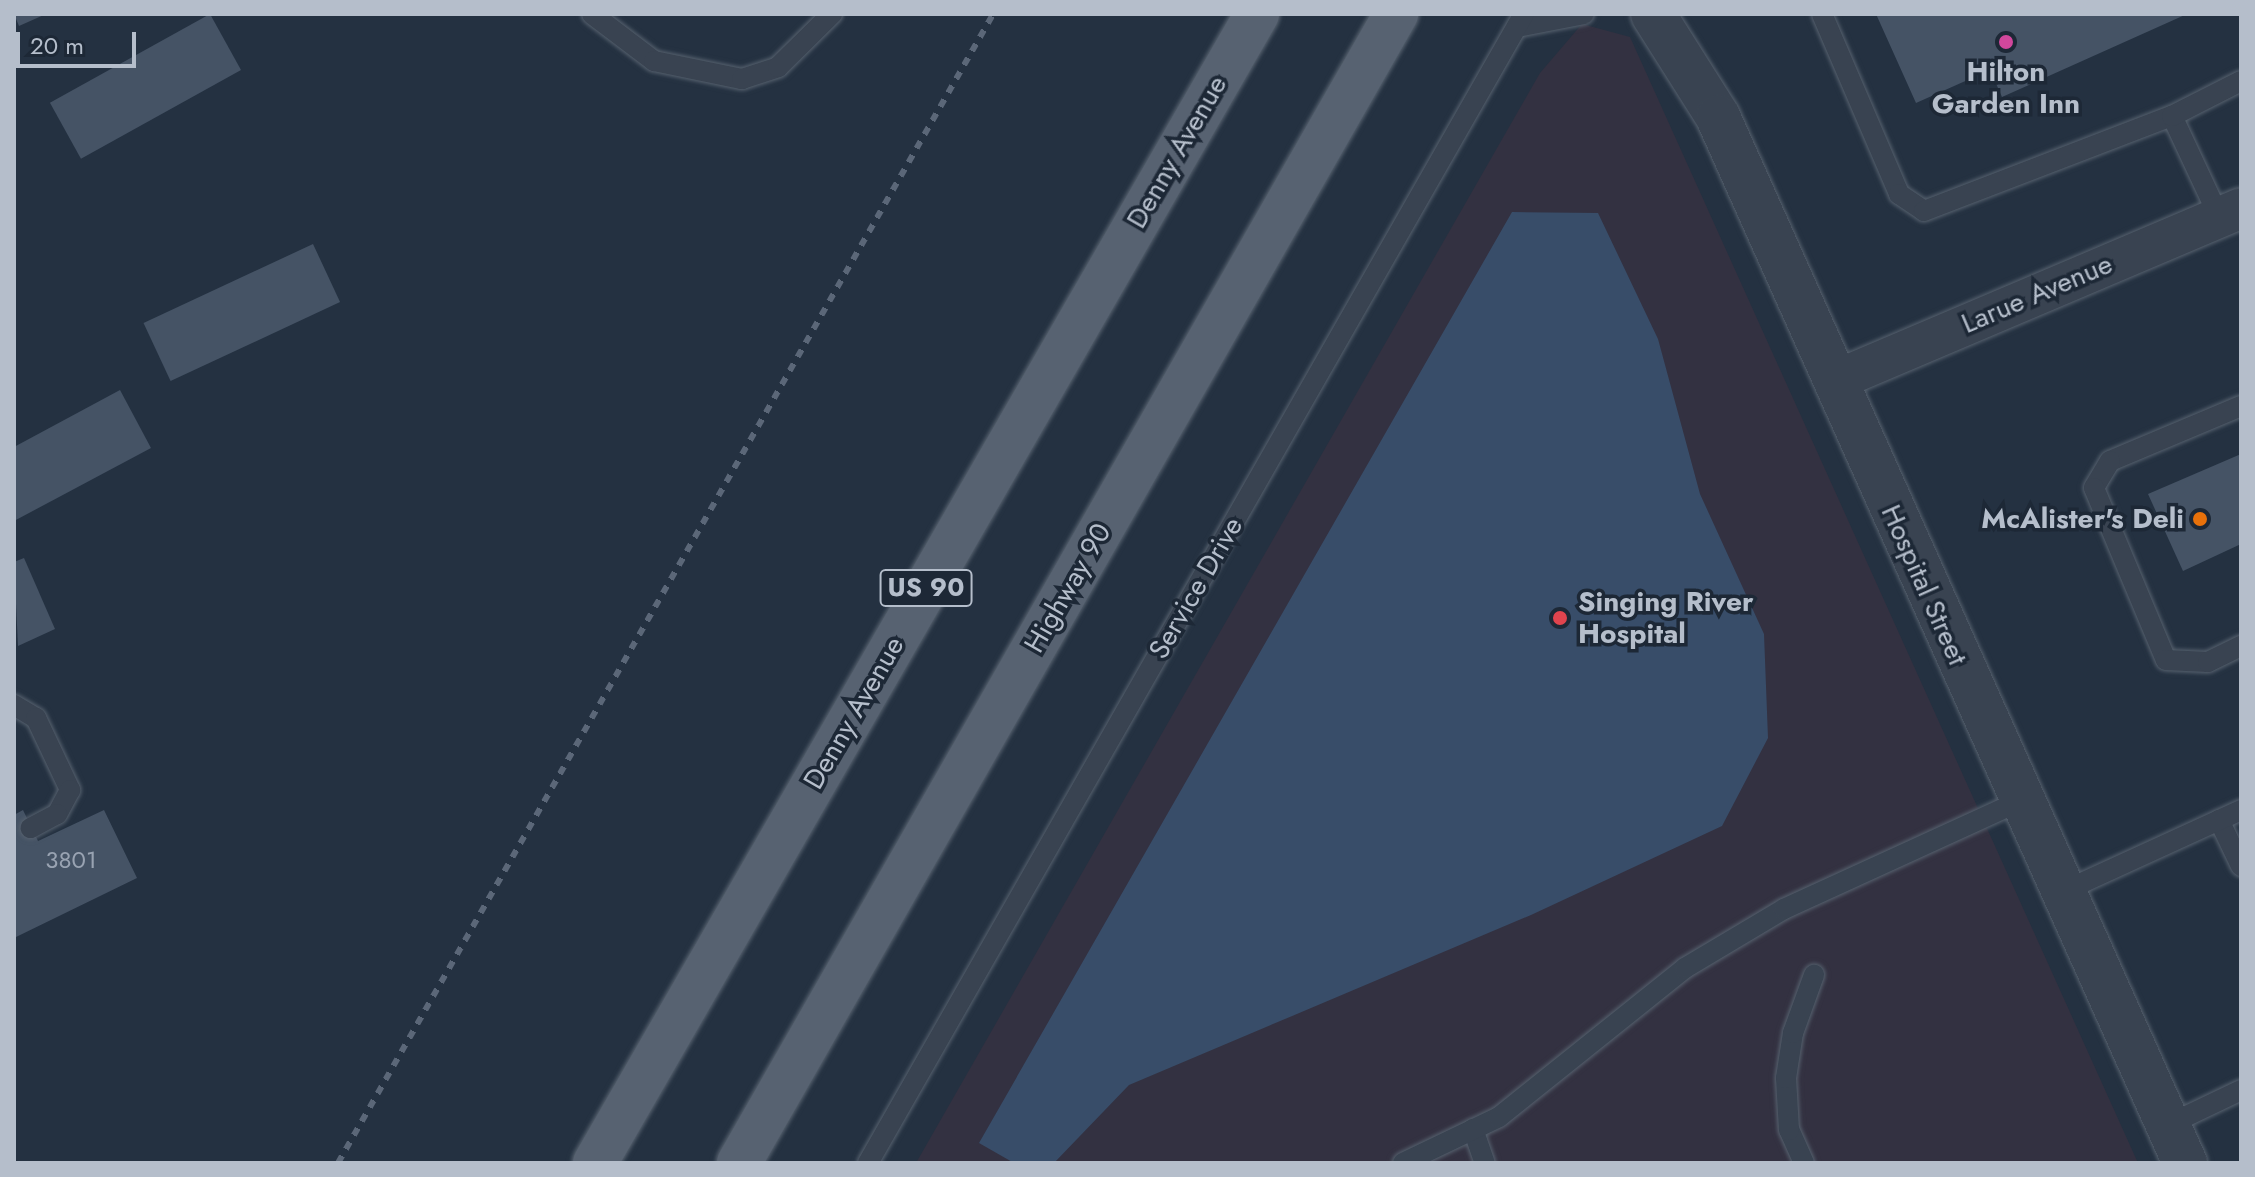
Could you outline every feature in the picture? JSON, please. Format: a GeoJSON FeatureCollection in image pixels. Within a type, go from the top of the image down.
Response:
{"type":"FeatureCollection","features":[{"type":"Feature","properties":{"kind":"main road","name":"Denny Avenue"},"geometry":{"type":"LineString","coordinates":[[595,1163],[1257,14]]}},
{"type":"Feature","properties":{"kind":"main road","name":"Highway 90"},"geometry":{"type":"LineString","coordinates":[[739,1163],[1396,14]]}},
{"type":"Feature","properties":{"kind":"street","name":"Hospital Street"},"geometry":{"type":"LineString","coordinates":[[1653,14],[1718,117],[2020,801],[2176,1144]]}},
{"type":"Feature","properties":{"kind":"street","name":"Larue Avenue"},"geometry":{"type":"LineString","coordinates":[[1834,381],[2230,213]]}},
{"type":"Feature","properties":{"kind":"lane"},"geometry":{"type":"LineString","coordinates":[[592,14],[654,61],[742,79],[778,67],[832,14]]}},
{"type":"Feature","properties":{"kind":"lane"},"geometry":{"type":"LineString","coordinates":[[1520,20],[1584,14]]}},
{"type":"Feature","properties":{"kind":"lane"},"geometry":{"type":"LineString","coordinates":[[1822,14],[1899,194],[1924,211],[2172,116],[2241,81]]}},
{"type":"Feature","properties":{"kind":"lane","name":"Service Drive"},"geometry":{"type":"LineString","coordinates":[[868,1163],[1520,20]]}},
{"type":"Feature","properties":{"kind":"lane"},"geometry":{"type":"LineString","coordinates":[[2172,116],[2230,213]]}},
{"type":"Feature","properties":{"kind":"lane"},"geometry":{"type":"LineString","coordinates":[[2241,406],[2110,461],[2094,488],[2166,660],[2208,662],[2241,646]]}},
{"type":"Feature","properties":{"kind":"lane"},"geometry":{"type":"LineString","coordinates":[[14,705],[36,718],[70,790],[57,814],[31,828]]}},
{"type":"Feature","properties":{"kind":"lane"},"geometry":{"type":"LineString","coordinates":[[1403,1163],[1499,1117],[1685,968],[1772,916],[2020,801]]}},
{"type":"Feature","properties":{"kind":"lane"},"geometry":{"type":"LineString","coordinates":[[2062,892],[2241,810]]}},
{"type":"Feature","properties":{"kind":"lane"},"geometry":{"type":"LineString","coordinates":[[2219,820],[2241,866]]}},
{"type":"Feature","properties":{"kind":"lane"},"geometry":{"type":"LineString","coordinates":[[1804,1163],[1789,1130],[1786,1078],[1793,1033],[1814,975]]}},
{"type":"Feature","properties":{"kind":"lane"},"geometry":{"type":"LineString","coordinates":[[2176,1144],[2241,1090]]}},
{"type":"Feature","properties":{"kind":"lane"},"geometry":{"type":"LineString","coordinates":[[1473,1129],[1485,1163]]}},
{"type":"Feature","properties":{"kind":"shaded area","name":"Singing River Hospital"},"geometry":{"type":"Polygon","coordinates":[[[1582,24],[1630,37],[2138,1163],[916,1163],[1540,73],[1582,24]]]}},
{"type":"Feature","properties":{"kind":"water"},"geometry":{"type":"Polygon","coordinates":[[[1512,212],[1598,213],[1658,339],[1700,494],[1764,634],[1768,738],[1722,826],[1531,915],[1129,1085],[1054,1163],[1014,1163],[979,1143],[1512,212]]]}},
{"type":"Feature","properties":{"kind":"building"},"geometry":{"type":"Polygon","coordinates":[[[14,14],[46,14],[19,26],[14,14]]]}},
{"type":"Feature","properties":{"kind":"building"},"geometry":{"type":"Polygon","coordinates":[[[210,14],[241,70],[81,159],[50,103],[210,14]]]}},
{"type":"Feature","properties":{"kind":"building","name":"Hilton Garden Inn"},"geometry":{"type":"Polygon","coordinates":[[[1876,14],[2187,14],[2002,97],[1990,70],[1916,103],[1876,14]]]}},
{"type":"Feature","properties":{"kind":"building"},"geometry":{"type":"Polygon","coordinates":[[[313,244],[340,302],[171,381],[144,323],[313,244]]]}},
{"type":"Feature","properties":{"kind":"building"},"geometry":{"type":"Polygon","coordinates":[[[120,390],[151,448],[14,521],[14,447],[120,390]]]}},
{"type":"Feature","properties":{"kind":"building","name":"McAlister's Deli"},"geometry":{"type":"Polygon","coordinates":[[[2241,454],[2241,544],[2183,571],[2148,494],[2241,454]]]}},
{"type":"Feature","properties":{"kind":"building"},"geometry":{"type":"Polygon","coordinates":[[[24,558],[55,629],[18,646],[14,562],[24,558]]]}},
{"type":"Feature","properties":{"kind":"building"},"geometry":{"type":"Polygon","coordinates":[[[23,810],[38,841],[104,810],[137,878],[14,938],[14,815],[23,810]]]}},
{"type":"Feature","properties":{"kind":"railway"},"geometry":{"type":"LineString","coordinates":[[338,1163],[993,14]]}},
{"type":"Feature","properties":{"kind":"place","name":"Hilton Garden Inn"},"geometry":{"type":"Point","coordinates":[2006,42]}},
{"type":"Feature","properties":{"kind":"place","name":"McAlister's Deli"},"geometry":{"type":"Point","coordinates":[2200,519]}},
{"type":"Feature","properties":{"kind":"place","name":"Singing River Hospital"},"geometry":{"type":"Point","coordinates":[1560,618]}}]}
